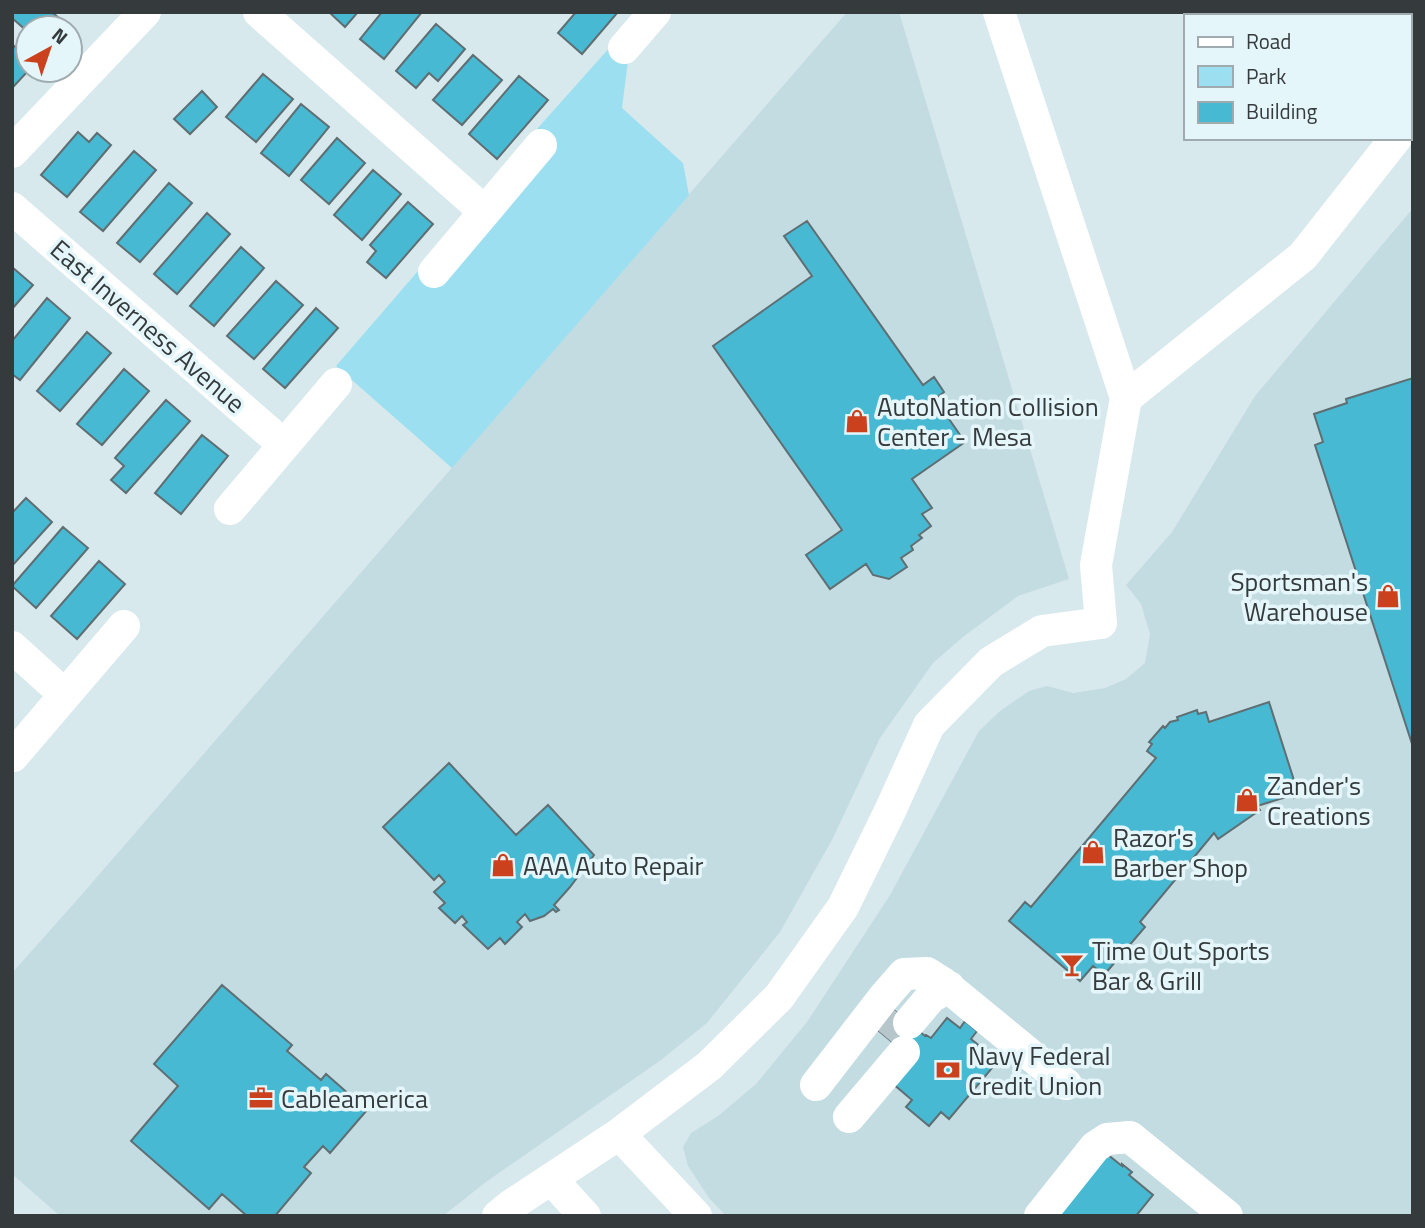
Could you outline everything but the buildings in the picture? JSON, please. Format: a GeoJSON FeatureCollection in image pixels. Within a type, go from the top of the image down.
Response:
{"type":"FeatureCollection","features":[{"type":"Feature","properties":{"kind":"street"},"geometry":{"type":"LineString","coordinates":[[12,152],[145,12]]}},
{"type":"Feature","properties":{"kind":"street"},"geometry":{"type":"LineString","coordinates":[[259,12],[484,211]]}},
{"type":"Feature","properties":{"kind":"street"},"geometry":{"type":"LineString","coordinates":[[624,48],[655,12]]}},
{"type":"Feature","properties":{"kind":"street"},"geometry":{"type":"LineString","coordinates":[[498,1216],[619,1134],[709,1066],[779,997],[843,907],[929,725],[990,662],[1042,631],[1101,623],[1096,565],[1126,398],[999,12]]}},
{"type":"Feature","properties":{"kind":"street"},"geometry":{"type":"LineString","coordinates":[[1126,398],[1303,256],[1394,140]]}},
{"type":"Feature","properties":{"kind":"street"},"geometry":{"type":"LineString","coordinates":[[434,272],[541,145]]}},
{"type":"Feature","properties":{"kind":"street","name":"East Inverness Avenue"},"geometry":{"type":"LineString","coordinates":[[12,208],[284,444]]}},
{"type":"Feature","properties":{"kind":"street"},"geometry":{"type":"LineString","coordinates":[[230,509],[336,384]]}},
{"type":"Feature","properties":{"kind":"street"},"geometry":{"type":"LineString","coordinates":[[13,756],[124,626]]}},
{"type":"Feature","properties":{"kind":"street"},"geometry":{"type":"LineString","coordinates":[[12,647],[65,695]]}},
{"type":"Feature","properties":{"kind":"street"},"geometry":{"type":"LineString","coordinates":[[947,987],[948,999],[901,1033],[833,1102],[904,974],[927,973],[947,987],[1066,1084]]}},
{"type":"Feature","properties":{"kind":"street"},"geometry":{"type":"LineString","coordinates":[[619,1134],[696,1216]]}},
{"type":"Feature","properties":{"kind":"street"},"geometry":{"type":"LineString","coordinates":[[1040,1216],[1095,1147],[1107,1139],[1130,1137],[1227,1216]]}},
{"type":"Feature","properties":{"kind":"street"},"geometry":{"type":"LineString","coordinates":[[551,1179],[585,1216]]}},
{"type":"Feature","properties":{"kind":"shaded area"},"geometry":{"type":"Polygon","coordinates":[[[847,12],[899,12],[1069,579],[1018,596],[933,663],[880,738],[833,838],[780,932],[707,1023],[661,1060],[486,1182],[443,1216],[60,1216],[12,1174],[12,973],[847,12]]]}},
{"type":"Feature","properties":{"kind":"shaded area"},"geometry":{"type":"Polygon","coordinates":[[[1413,208],[1413,1216],[726,1216],[709,1198],[688,1166],[683,1147],[691,1133],[718,1116],[756,1084],[807,1022],[890,895],[979,731],[1000,711],[1029,691],[1047,686],[1073,693],[1105,688],[1126,679],[1145,663],[1150,634],[1141,604],[1126,585],[1172,532],[1255,396],[1413,208]]]}},
{"type":"Feature","properties":{"kind":"green space"},"geometry":{"type":"Polygon","coordinates":[[[611,46],[628,61],[622,108],[683,163],[689,195],[452,468],[336,366],[418,271],[435,284],[553,144],[537,129],[611,46]]]}},
{"type":"Feature","properties":{"kind":"tunnel"},"geometry":{"type":"LineString","coordinates":[[881,1033],[898,1013]]}},
{"type":"Feature","properties":{"kind":"place","name":"AutoNation Collision Center - Mesa"},"geometry":{"type":"Point","coordinates":[857,421]}},
{"type":"Feature","properties":{"kind":"place","name":"Sportsman's Warehouse"},"geometry":{"type":"Point","coordinates":[1388,596]}},
{"type":"Feature","properties":{"kind":"place","name":"Zander's Creations"},"geometry":{"type":"Point","coordinates":[1247,800]}},
{"type":"Feature","properties":{"kind":"place","name":"Razor's Barber Shop"},"geometry":{"type":"Point","coordinates":[1093,852]}},
{"type":"Feature","properties":{"kind":"place","name":"AAA Auto Repair"},"geometry":{"type":"Point","coordinates":[503,865]}},
{"type":"Feature","properties":{"kind":"place","name":"Time Out Sports Bar & Grill"},"geometry":{"type":"Point","coordinates":[1072,965]}},
{"type":"Feature","properties":{"kind":"place","name":"Navy Federal Credit Union"},"geometry":{"type":"Point","coordinates":[948,1070]}},
{"type":"Feature","properties":{"kind":"place","name":"Cableamerica"},"geometry":{"type":"Point","coordinates":[261,1098]}}]}
